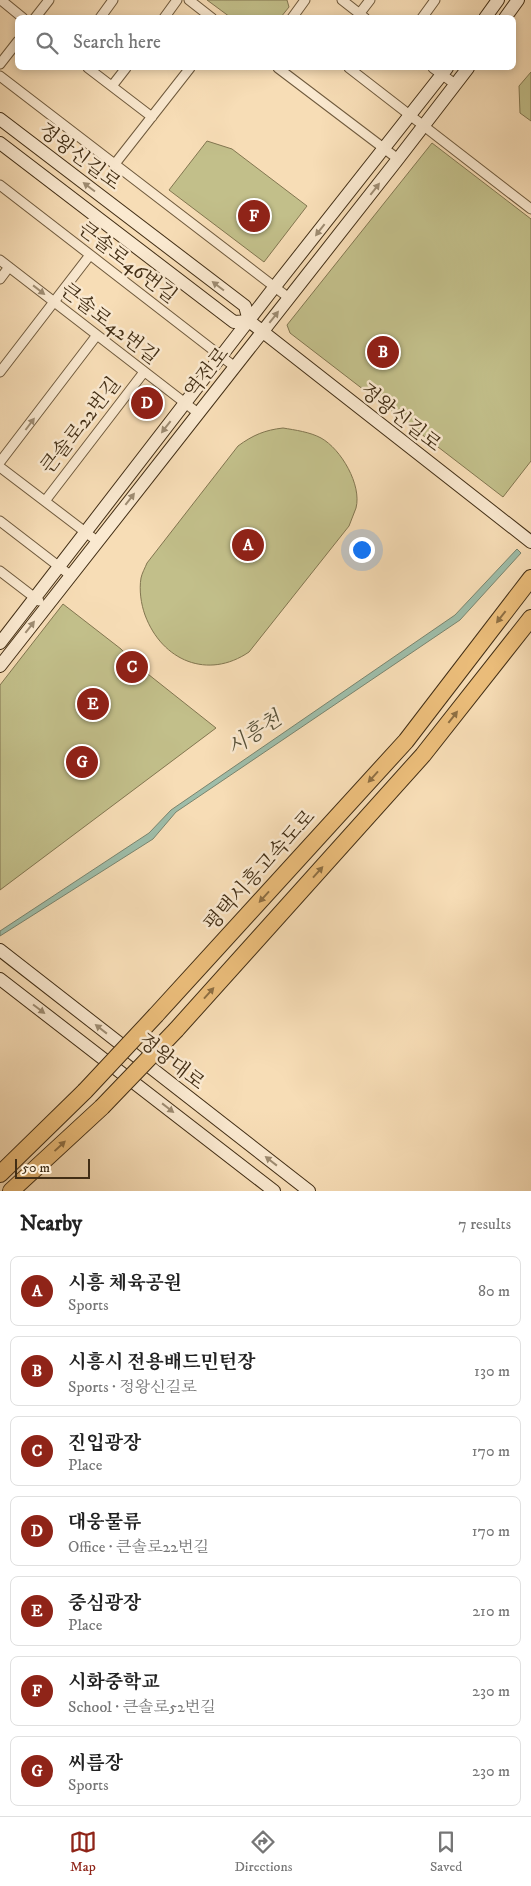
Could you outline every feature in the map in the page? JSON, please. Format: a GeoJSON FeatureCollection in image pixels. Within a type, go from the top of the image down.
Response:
{"type":"FeatureCollection","features":[{"type":"Feature","properties":{"kind":"highway","name":"평택시흥고속도로"},"geometry":{"type":"LineString","coordinates":[[0,1174],[85,1091],[406,741],[531,578]]}},
{"type":"Feature","properties":{"kind":"highway"},"geometry":{"type":"LineString","coordinates":[[11,1191],[102,1107],[176,1030],[423,755],[531,618]]}},
{"type":"Feature","properties":{"kind":"street"},"geometry":{"type":"LineString","coordinates":[[1,0],[19,15]]}},
{"type":"Feature","properties":{"kind":"street"},"geometry":{"type":"LineString","coordinates":[[37,15],[49,0]]}},
{"type":"Feature","properties":{"kind":"street"},"geometry":{"type":"LineString","coordinates":[[102,15],[113,0]]}},
{"type":"Feature","properties":{"kind":"street"},"geometry":{"type":"LineString","coordinates":[[166,15],[177,0]]}},
{"type":"Feature","properties":{"kind":"street"},"geometry":{"type":"LineString","coordinates":[[189,0],[208,15]]}},
{"type":"Feature","properties":{"kind":"street"},"geometry":{"type":"LineString","coordinates":[[294,15],[305,0]]}},
{"type":"Feature","properties":{"kind":"street"},"geometry":{"type":"LineString","coordinates":[[342,0],[362,15]]}},
{"type":"Feature","properties":{"kind":"street"},"geometry":{"type":"LineString","coordinates":[[363,15],[370,0]]}},
{"type":"Feature","properties":{"kind":"street"},"geometry":{"type":"LineString","coordinates":[[424,15],[435,0]]}},
{"type":"Feature","properties":{"kind":"street"},"geometry":{"type":"LineString","coordinates":[[487,15],[498,0]]}},
{"type":"Feature","properties":{"kind":"street"},"geometry":{"type":"LineString","coordinates":[[507,15],[518,0]]}},
{"type":"Feature","properties":{"kind":"street"},"geometry":{"type":"LineString","coordinates":[[0,64],[15,44]]}},
{"type":"Feature","properties":{"kind":"street"},"geometry":{"type":"LineString","coordinates":[[91,70],[152,116]]}},
{"type":"Feature","properties":{"kind":"street"},"geometry":{"type":"LineString","coordinates":[[112,86],[124,70]]}},
{"type":"Feature","properties":{"kind":"street"},"geometry":{"type":"LineString","coordinates":[[114,165],[188,70]]}},
{"type":"Feature","properties":{"kind":"street"},"geometry":{"type":"LineString","coordinates":[[281,70],[398,159]]}},
{"type":"Feature","properties":{"kind":"street"},"geometry":{"type":"LineString","coordinates":[[352,70],[531,210]]}},
{"type":"Feature","properties":{"kind":"street"},"geometry":{"type":"LineString","coordinates":[[441,70],[455,84]]}},
{"type":"Feature","properties":{"kind":"street","name":"역전로"},"geometry":{"type":"LineString","coordinates":[[0,643],[248,321],[410,115],[441,70]]}},
{"type":"Feature","properties":{"kind":"street","name":"역전로"},"geometry":{"type":"LineString","coordinates":[[0,666],[466,70]]}},
{"type":"Feature","properties":{"kind":"street"},"geometry":{"type":"LineString","coordinates":[[0,76],[289,298]]}},
{"type":"Feature","properties":{"kind":"street","name":"정왕신길로"},"geometry":{"type":"LineString","coordinates":[[0,119],[245,306],[248,321],[531,542]]}},
{"type":"Feature","properties":{"kind":"street","name":"정왕신길로"},"geometry":{"type":"LineString","coordinates":[[0,143],[234,322],[248,321]]}},
{"type":"Feature","properties":{"kind":"street","name":"큰솔로46번길"},"geometry":{"type":"LineString","coordinates":[[0,185],[234,367]]}},
{"type":"Feature","properties":{"kind":"street"},"geometry":{"type":"LineString","coordinates":[[0,372],[90,255]]}},
{"type":"Feature","properties":{"kind":"street","name":"큰솔로42번길"},"geometry":{"type":"LineString","coordinates":[[0,260],[198,413]]}},
{"type":"Feature","properties":{"kind":"street"},"geometry":{"type":"LineString","coordinates":[[0,279],[9,267]]}},
{"type":"Feature","properties":{"kind":"street","name":"큰솔로22번길"},"geometry":{"type":"LineString","coordinates":[[0,462],[97,335]]}},
{"type":"Feature","properties":{"kind":"street","name":"큰솔로22번길"},"geometry":{"type":"LineString","coordinates":[[44,501],[144,372]]}},
{"type":"Feature","properties":{"kind":"street","name":"큰솔로22번길"},"geometry":{"type":"LineString","coordinates":[[0,467],[97,541]]}},
{"type":"Feature","properties":{"kind":"street"},"geometry":{"type":"LineString","coordinates":[[0,521],[70,575]]}},
{"type":"Feature","properties":{"kind":"street"},"geometry":{"type":"LineString","coordinates":[[0,571],[46,606]]}},
{"type":"Feature","properties":{"kind":"street","name":"정왕대로"},"geometry":{"type":"LineString","coordinates":[[0,950],[309,1191]]}},
{"type":"Feature","properties":{"kind":"street","name":"정왕대로"},"geometry":{"type":"LineString","coordinates":[[0,979],[274,1191]]}},
{"type":"Feature","properties":{"kind":"shaded area"},"geometry":{"type":"Polygon","coordinates":[[[207,0],[287,0],[289,7],[283,15],[227,15],[207,0]]]}},
{"type":"Feature","properties":{"kind":"shaded area"},"geometry":{"type":"Polygon","coordinates":[[[531,72],[531,121],[520,113],[519,86],[531,72]]]}},
{"type":"Feature","properties":{"kind":"shaded area"},"geometry":{"type":"Polygon","coordinates":[[[207,141],[232,149],[307,206],[264,262],[169,190],[207,141]]]}},
{"type":"Feature","properties":{"kind":"shaded area"},"geometry":{"type":"Polygon","coordinates":[[[432,143],[531,219],[531,461],[503,497],[290,333],[287,325],[432,143]]]}},
{"type":"Feature","properties":{"kind":"shaded area"},"geometry":{"type":"Polygon","coordinates":[[[283,428],[317,436],[336,450],[348,468],[356,489],[356,508],[349,526],[249,652],[233,660],[218,664],[203,665],[188,661],[175,654],[163,644],[153,631],[141,602],[140,583],[143,572],[147,563],[238,446],[259,434],[283,428]]]}},
{"type":"Feature","properties":{"kind":"shaded area"},"geometry":{"type":"Polygon","coordinates":[[[517,549],[521,553],[460,620],[176,812],[153,839],[0,936],[0,931],[149,833],[171,810],[455,615],[517,549]]]}},
{"type":"Feature","properties":{"kind":"shaded area"},"geometry":{"type":"Polygon","coordinates":[[[63,604],[121,649],[134,663],[216,728],[0,890],[0,685],[63,604]]]}},
{"type":"Feature","properties":{"kind":"place","name":"시화중학교"},"geometry":{"type":"Point","coordinates":[254,216]}},
{"type":"Feature","properties":{"kind":"place","name":"시흥시 전용배드민턴장"},"geometry":{"type":"Point","coordinates":[383,352]}},
{"type":"Feature","properties":{"kind":"place","name":"대웅물류"},"geometry":{"type":"Point","coordinates":[147,403]}},
{"type":"Feature","properties":{"kind":"place","name":"시흥 체육공원"},"geometry":{"type":"Point","coordinates":[248,545]}},
{"type":"Feature","properties":{"kind":"place","name":"진입광장"},"geometry":{"type":"Point","coordinates":[132,667]}},
{"type":"Feature","properties":{"kind":"place","name":"중심광장"},"geometry":{"type":"Point","coordinates":[93,704]}},
{"type":"Feature","properties":{"kind":"place","name":"씨름장"},"geometry":{"type":"Point","coordinates":[82,762]}},
{"type":"Feature","properties":{"kind":"water label","name":"시흥천"},"geometry":{"type":"Point","coordinates":[254,733]}}]}
